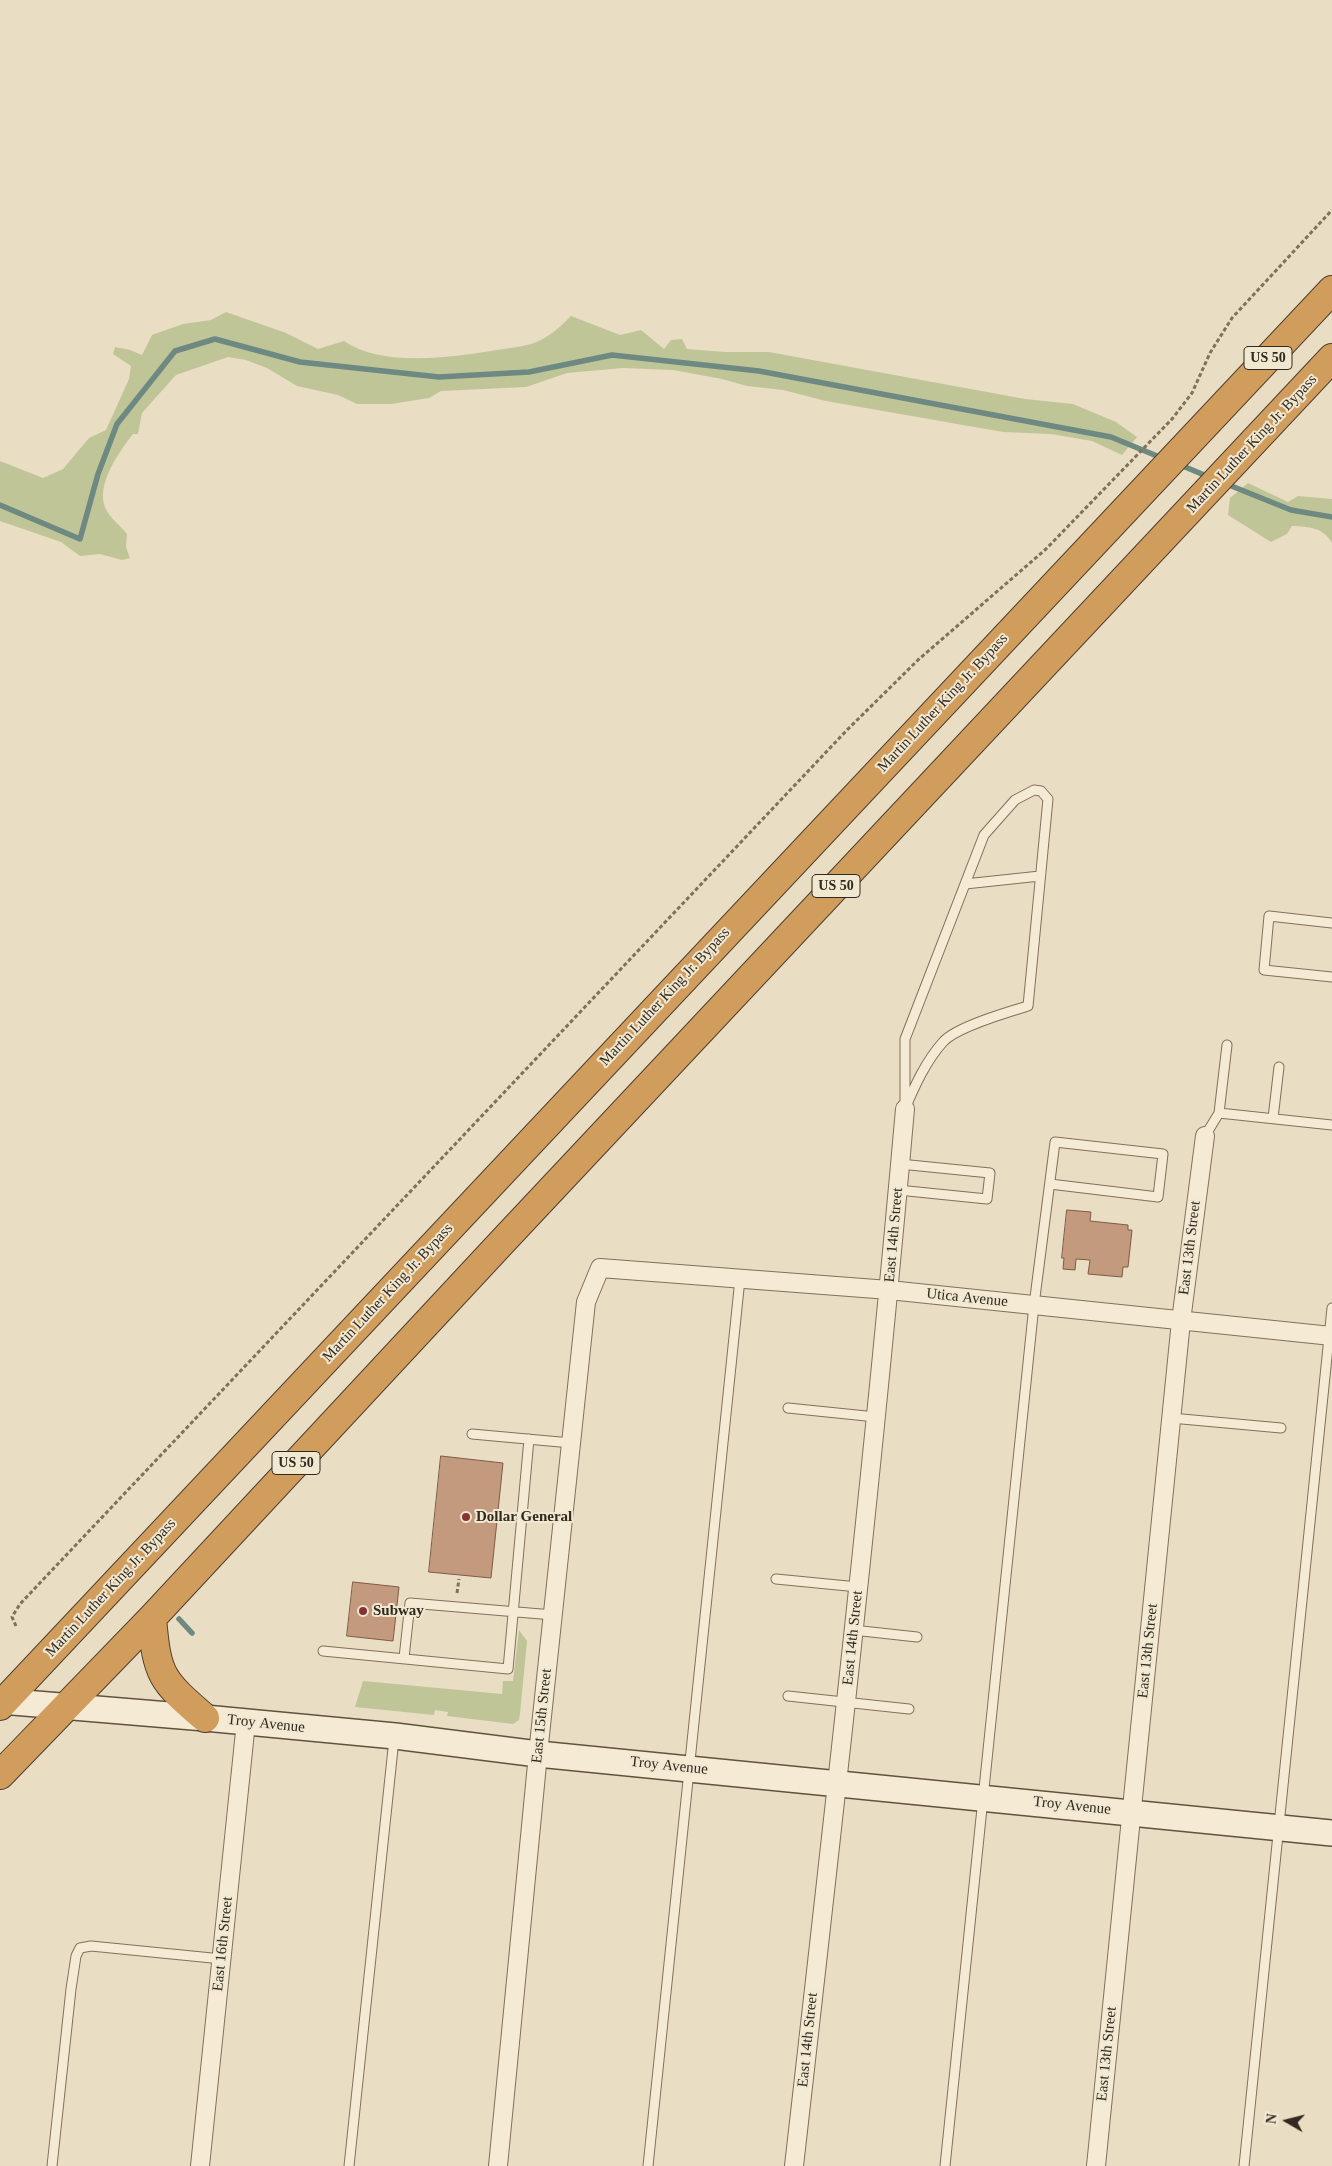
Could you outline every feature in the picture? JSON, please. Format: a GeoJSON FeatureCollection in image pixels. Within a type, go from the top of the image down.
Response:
{"type":"FeatureCollection","features":[{"type":"Feature","properties":{"kind":"highway","name":"Martin Luther King Jr. Bypass"},"geometry":{"type":"LineString","coordinates":[[1,1701],[1332,290]]}},
{"type":"Feature","properties":{"kind":"highway","name":"Martin Luther King Jr. Bypass"},"geometry":{"type":"LineString","coordinates":[[0,1775],[152,1618],[458,1288],[1332,358]]}},
{"type":"Feature","properties":{"kind":"highway"},"geometry":{"type":"LineString","coordinates":[[152,1618],[158,1666],[170,1688],[205,1718]]}},
{"type":"Feature","properties":{"kind":"street","name":"East 14th Street"},"geometry":{"type":"LineString","coordinates":[[794,2166],[876,1417],[905,1109]]}},
{"type":"Feature","properties":{"kind":"street","name":"East 13th Street"},"geometry":{"type":"LineString","coordinates":[[1096,2166],[1181,1321],[1205,1136]]}},
{"type":"Feature","properties":{"kind":"street","name":"Utica Avenue"},"geometry":{"type":"LineString","coordinates":[[600,1268],[889,1290],[1331,1336]]}},
{"type":"Feature","properties":{"kind":"street","name":"East 15th Street"},"geometry":{"type":"LineString","coordinates":[[498,2166],[538,1754],[586,1302],[600,1268]]}},
{"type":"Feature","properties":{"kind":"street","name":"Troy Avenue"},"geometry":{"type":"LineString","coordinates":[[1,1701],[395,1736],[538,1754],[1332,1833]]}},
{"type":"Feature","properties":{"kind":"street","name":"East 16th Street"},"geometry":{"type":"LineString","coordinates":[[200,2166],[246,1722]]}},
{"type":"Feature","properties":{"kind":"lane"},"geometry":{"type":"LineString","coordinates":[[1034,790],[1041,791],[1048,799],[1028,1006],[987,1018],[944,1040],[918,1078],[905,1109],[905,1040],[984,835],[1015,800],[1034,790]]}},
{"type":"Feature","properties":{"kind":"lane"},"geometry":{"type":"LineString","coordinates":[[965,884],[1040,876]]}},
{"type":"Feature","properties":{"kind":"lane"},"geometry":{"type":"LineString","coordinates":[[1332,922],[1269,916],[1264,970],[1332,976]]}},
{"type":"Feature","properties":{"kind":"lane"},"geometry":{"type":"LineString","coordinates":[[1205,1136],[1220,1113],[1227,1045]]}},
{"type":"Feature","properties":{"kind":"lane"},"geometry":{"type":"LineString","coordinates":[[1273,1118],[1279,1067]]}},
{"type":"Feature","properties":{"kind":"lane"},"geometry":{"type":"LineString","coordinates":[[1220,1113],[1332,1125]]}},
{"type":"Feature","properties":{"kind":"lane"},"geometry":{"type":"LineString","coordinates":[[945,2166],[1034,1305],[1055,1142],[1163,1154],[1158,1197],[1050,1184]]}},
{"type":"Feature","properties":{"kind":"lane"},"geometry":{"type":"LineString","coordinates":[[898,1190],[987,1199],[990,1173],[900,1164]]}},
{"type":"Feature","properties":{"kind":"lane"},"geometry":{"type":"LineString","coordinates":[[648,2166],[740,1279]]}},
{"type":"Feature","properties":{"kind":"lane"},"geometry":{"type":"LineString","coordinates":[[1244,2166],[1278,1827],[1331,1336],[1332,1308]]}},
{"type":"Feature","properties":{"kind":"lane"},"geometry":{"type":"LineString","coordinates":[[788,1408],[876,1417]]}},
{"type":"Feature","properties":{"kind":"lane"},"geometry":{"type":"LineString","coordinates":[[1171,1418],[1281,1428]]}},
{"type":"Feature","properties":{"kind":"lane"},"geometry":{"type":"LineString","coordinates":[[472,1434],[571,1443]]}},
{"type":"Feature","properties":{"kind":"lane"},"geometry":{"type":"LineString","coordinates":[[324,1651],[508,1669],[529,1439]]}},
{"type":"Feature","properties":{"kind":"lane"},"geometry":{"type":"LineString","coordinates":[[776,1579],[858,1587]]}},
{"type":"Feature","properties":{"kind":"lane"},"geometry":{"type":"LineString","coordinates":[[404,1658],[410,1604],[553,1615]]}},
{"type":"Feature","properties":{"kind":"lane"},"geometry":{"type":"LineString","coordinates":[[853,1630],[917,1637]]}},
{"type":"Feature","properties":{"kind":"lane"},"geometry":{"type":"LineString","coordinates":[[788,1696],[909,1709]]}},
{"type":"Feature","properties":{"kind":"lane"},"geometry":{"type":"LineString","coordinates":[[349,2166],[395,1736]]}},
{"type":"Feature","properties":{"kind":"lane"},"geometry":{"type":"LineString","coordinates":[[52,2166],[71,1989],[76,1956],[80,1948],[91,1946],[222,1959]]}},
{"type":"Feature","properties":{"kind":"path"},"geometry":{"type":"LineString","coordinates":[[16,1626],[12,1617],[20,1604],[847,730],[918,660],[1046,549],[1099,497],[1172,420],[1192,393],[1210,353],[1232,318],[1332,210]]}},
{"type":"Feature","properties":{"kind":"green space"},"geometry":{"type":"Polygon","coordinates":[[[226,312],[286,333],[318,349],[344,341],[378,355],[398,358],[460,355],[531,344],[557,329],[571,316],[620,335],[641,330],[664,349],[671,340],[682,339],[687,349],[725,352],[769,352],[1025,399],[1073,404],[1116,422],[1137,437],[1122,455],[1092,441],[1051,434],[1003,432],[826,401],[783,390],[747,386],[722,379],[673,370],[623,368],[567,373],[526,387],[441,391],[429,398],[391,404],[357,404],[338,395],[297,386],[267,368],[246,360],[228,357],[176,375],[142,413],[138,434],[133,434],[115,460],[105,481],[104,502],[109,514],[127,534],[126,547],[130,558],[122,560],[100,554],[80,556],[61,542],[0,521],[0,461],[43,478],[63,469],[89,438],[106,430],[129,379],[131,366],[113,354],[115,347],[142,355],[152,335],[183,324],[211,320],[226,312]]]}},
{"type":"Feature","properties":{"kind":"green space"},"geometry":{"type":"Polygon","coordinates":[[[1248,483],[1288,502],[1298,496],[1332,499],[1332,543],[1320,531],[1292,526],[1287,534],[1271,542],[1228,515],[1230,498],[1248,483]]]}},
{"type":"Feature","properties":{"kind":"green space"},"geometry":{"type":"Polygon","coordinates":[[[519,1630],[527,1641],[519,1720],[513,1724],[447,1716],[448,1712],[435,1710],[434,1715],[355,1707],[363,1681],[502,1694],[503,1681],[513,1681],[519,1630]]]}},
{"type":"Feature","properties":{"kind":"building"},"geometry":{"type":"Polygon","coordinates":[[[1067,1210],[1091,1212],[1090,1221],[1128,1225],[1128,1230],[1132,1230],[1128,1267],[1123,1267],[1122,1277],[1088,1274],[1090,1260],[1076,1259],[1075,1270],[1063,1269],[1064,1258],[1062,1258],[1067,1210]]]}},
{"type":"Feature","properties":{"kind":"building"},"geometry":{"type":"Polygon","coordinates":[[[441,1456],[503,1463],[491,1578],[429,1572],[441,1456]]]}},
{"type":"Feature","properties":{"kind":"building"},"geometry":{"type":"Polygon","coordinates":[[[353,1582],[399,1587],[393,1641],[347,1636],[353,1582]]]}},
{"type":"Feature","properties":{"kind":"waterway"},"geometry":{"type":"LineString","coordinates":[[0,505],[80,539],[98,474],[117,424],[175,351],[215,339],[300,362],[439,377],[529,372],[612,355],[759,371],[1111,437],[1162,458]]}},
{"type":"Feature","properties":{"kind":"waterway"},"geometry":{"type":"LineString","coordinates":[[1178,464],[1209,477]]}},
{"type":"Feature","properties":{"kind":"waterway"},"geometry":{"type":"LineString","coordinates":[[1224,483],[1291,510],[1332,517]]}},
{"type":"Feature","properties":{"kind":"waterway"},"geometry":{"type":"LineString","coordinates":[[179,1619],[192,1633]]}},
{"type":"Feature","properties":{"kind":"place","name":"Dollar General"},"geometry":{"type":"Point","coordinates":[466,1517]}},
{"type":"Feature","properties":{"kind":"place","name":"Subway"},"geometry":{"type":"Point","coordinates":[363,1611]}}]}
